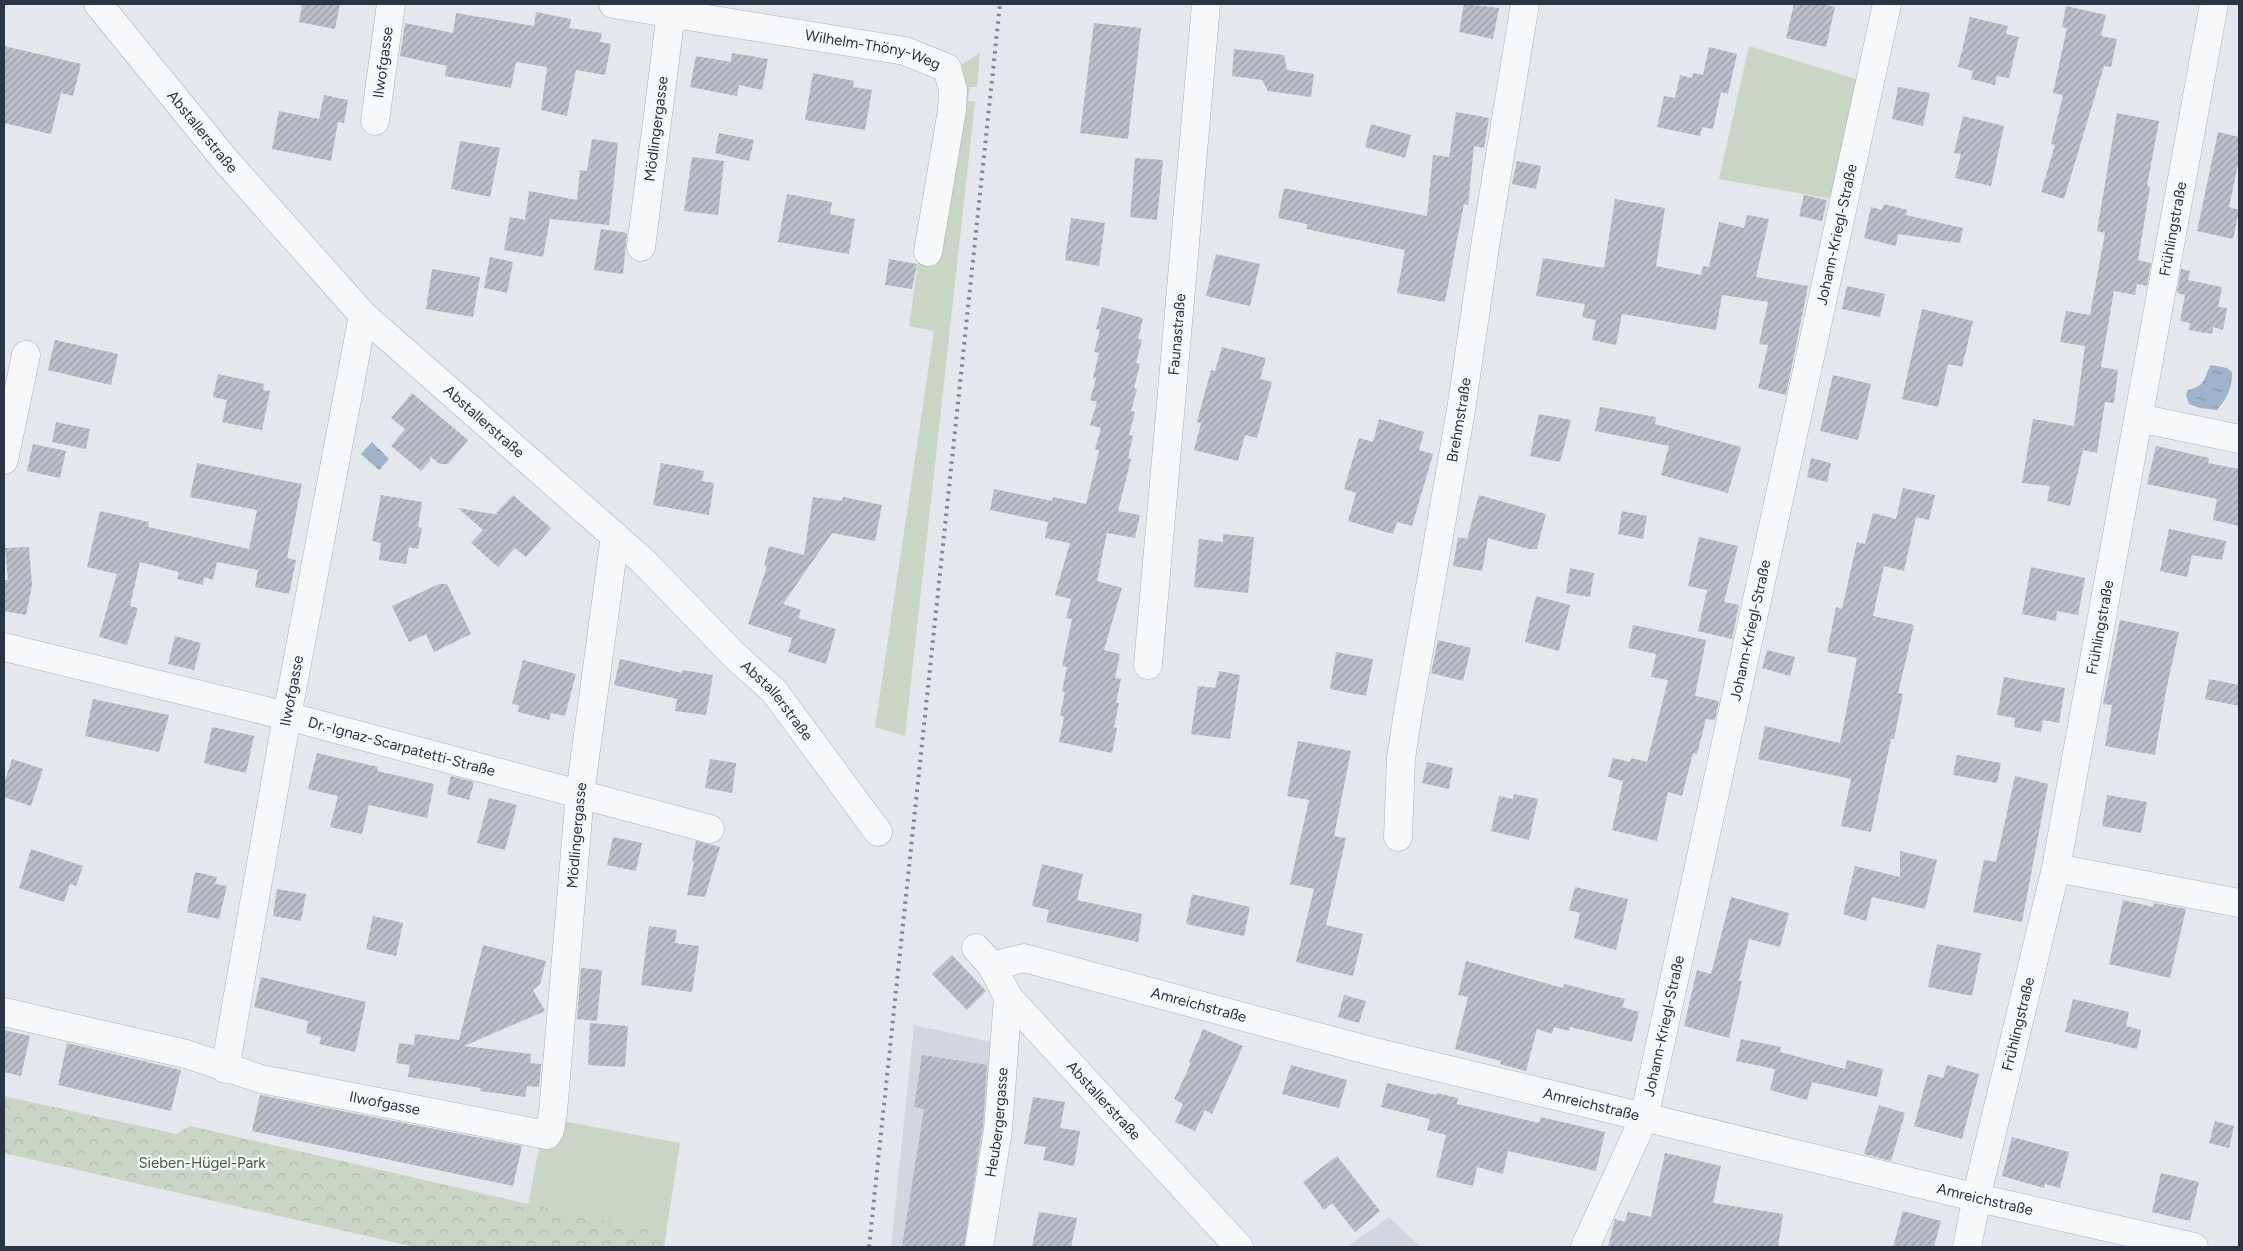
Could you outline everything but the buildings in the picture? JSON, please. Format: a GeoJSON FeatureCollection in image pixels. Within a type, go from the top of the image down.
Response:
{"type":"FeatureCollection","features":[{"type":"Feature","properties":{"kind":"street","name":"Ilwofgasse"},"geometry":{"type":"LineString","coordinates":[[375,122],[391,4]]}},
{"type":"Feature","properties":{"kind":"street","name":"Wilhelm-Thöny-Weg"},"geometry":{"type":"LineString","coordinates":[[613,4],[905,51],[947,68],[954,90],[928,252]]}},
{"type":"Feature","properties":{"kind":"street","name":"Faunastraße"},"geometry":{"type":"LineString","coordinates":[[1148,665],[1206,4]]}},
{"type":"Feature","properties":{"kind":"street","name":"Brehmstraße"},"geometry":{"type":"LineString","coordinates":[[1398,837],[1401,758],[1407,715],[1461,410],[1524,4]]}},
{"type":"Feature","properties":{"kind":"street","name":"Johann-Kriegl-Straße"},"geometry":{"type":"LineString","coordinates":[[1585,1247],[1644,1118],[1887,4]]}},
{"type":"Feature","properties":{"kind":"street","name":"Frühlingstraße"},"geometry":{"type":"LineString","coordinates":[[1967,1247],[1979,1186],[2056,868],[2214,4]]}},
{"type":"Feature","properties":{"kind":"street","name":"Abstallerstraße"},"geometry":{"type":"LineString","coordinates":[[100,5],[227,162],[363,315],[643,561],[735,656],[774,691],[878,832]]}},
{"type":"Feature","properties":{"kind":"street","name":"Mödlingergasse"},"geometry":{"type":"LineString","coordinates":[[641,247],[671,12]]}},
{"type":"Feature","properties":{"kind":"street","name":"Ilwofgasse"},"geometry":{"type":"LineString","coordinates":[[225,1069],[287,716],[363,315]]}},
{"type":"Feature","properties":{"kind":"street"},"geometry":{"type":"LineString","coordinates":[[4,460],[26,355]]}},
{"type":"Feature","properties":{"kind":"street"},"geometry":{"type":"LineString","coordinates":[[2139,418],[2239,439]]}},
{"type":"Feature","properties":{"kind":"street","name":"Mödlingergasse"},"geometry":{"type":"LineString","coordinates":[[547,1135],[550,1130],[553,1112],[580,794],[615,536]]}},
{"type":"Feature","properties":{"kind":"street","name":"Dr.-Ignaz-Scarpatetti-Straße"},"geometry":{"type":"LineString","coordinates":[[4,646],[287,716],[710,829]]}},
{"type":"Feature","properties":{"kind":"street"},"geometry":{"type":"LineString","coordinates":[[2056,868],[2239,904]]}},
{"type":"Feature","properties":{"kind":"street","name":"Amreichstraße"},"geometry":{"type":"LineString","coordinates":[[984,957],[1024,958],[1367,1050],[1978,1198],[2194,1247]]}},
{"type":"Feature","properties":{"kind":"street","name":"Abstallerstraße"},"geometry":{"type":"LineString","coordinates":[[984,957],[1008,997],[1239,1247]]}},
{"type":"Feature","properties":{"kind":"street","name":"Heubergergasse"},"geometry":{"type":"LineString","coordinates":[[979,1247],[998,1130],[1008,997]]}},
{"type":"Feature","properties":{"kind":"street","name":"Ilwofgasse"},"geometry":{"type":"LineString","coordinates":[[4,1012],[186,1054],[225,1069],[261,1079],[547,1135]]}},
{"type":"Feature","properties":{"kind":"shaded area"},"geometry":{"type":"Polygon","coordinates":[[[914,1025],[996,1043],[974,1247],[891,1247],[914,1025]]]}},
{"type":"Feature","properties":{"kind":"shaded area"},"geometry":{"type":"Polygon","coordinates":[[[1389,1217],[1421,1247],[1347,1247],[1389,1217]]]}},
{"type":"Feature","properties":{"kind":"green space"},"geometry":{"type":"Polygon","coordinates":[[[1749,46],[1859,80],[1832,199],[1719,179],[1749,46]]]}},
{"type":"Feature","properties":{"kind":"green space"},"geometry":{"type":"Polygon","coordinates":[[[980,53],[977,87],[970,87],[968,101],[975,102],[905,736],[875,727],[934,331],[909,326],[918,262],[936,265],[947,184],[954,69],[980,53]]]}},
{"type":"Feature","properties":{"kind":"green space","name":"Sieben-Hügel-Park"},"geometry":{"type":"Polygon","coordinates":[[[4,1096],[176,1134],[190,1126],[528,1204],[666,1233],[664,1247],[415,1247],[4,1153],[4,1096]]]}},
{"type":"Feature","properties":{"kind":"green space"},"geometry":{"type":"Polygon","coordinates":[[[557,1120],[680,1143],[664,1247],[520,1247],[541,1137],[557,1120]]]}},
{"type":"Feature","properties":{"kind":"water"},"geometry":{"type":"Polygon","coordinates":[[[2211,365],[2227,368],[2232,372],[2229,392],[2217,410],[2200,408],[2189,404],[2186,395],[2188,390],[2202,384],[2211,365]]]}},
{"type":"Feature","properties":{"kind":"water"},"geometry":{"type":"Polygon","coordinates":[[[372,442],[389,459],[379,470],[361,454],[372,442]]]}},
{"type":"Feature","properties":{"kind":"railway"},"geometry":{"type":"LineString","coordinates":[[869,1247],[1000,4]]}}]}
